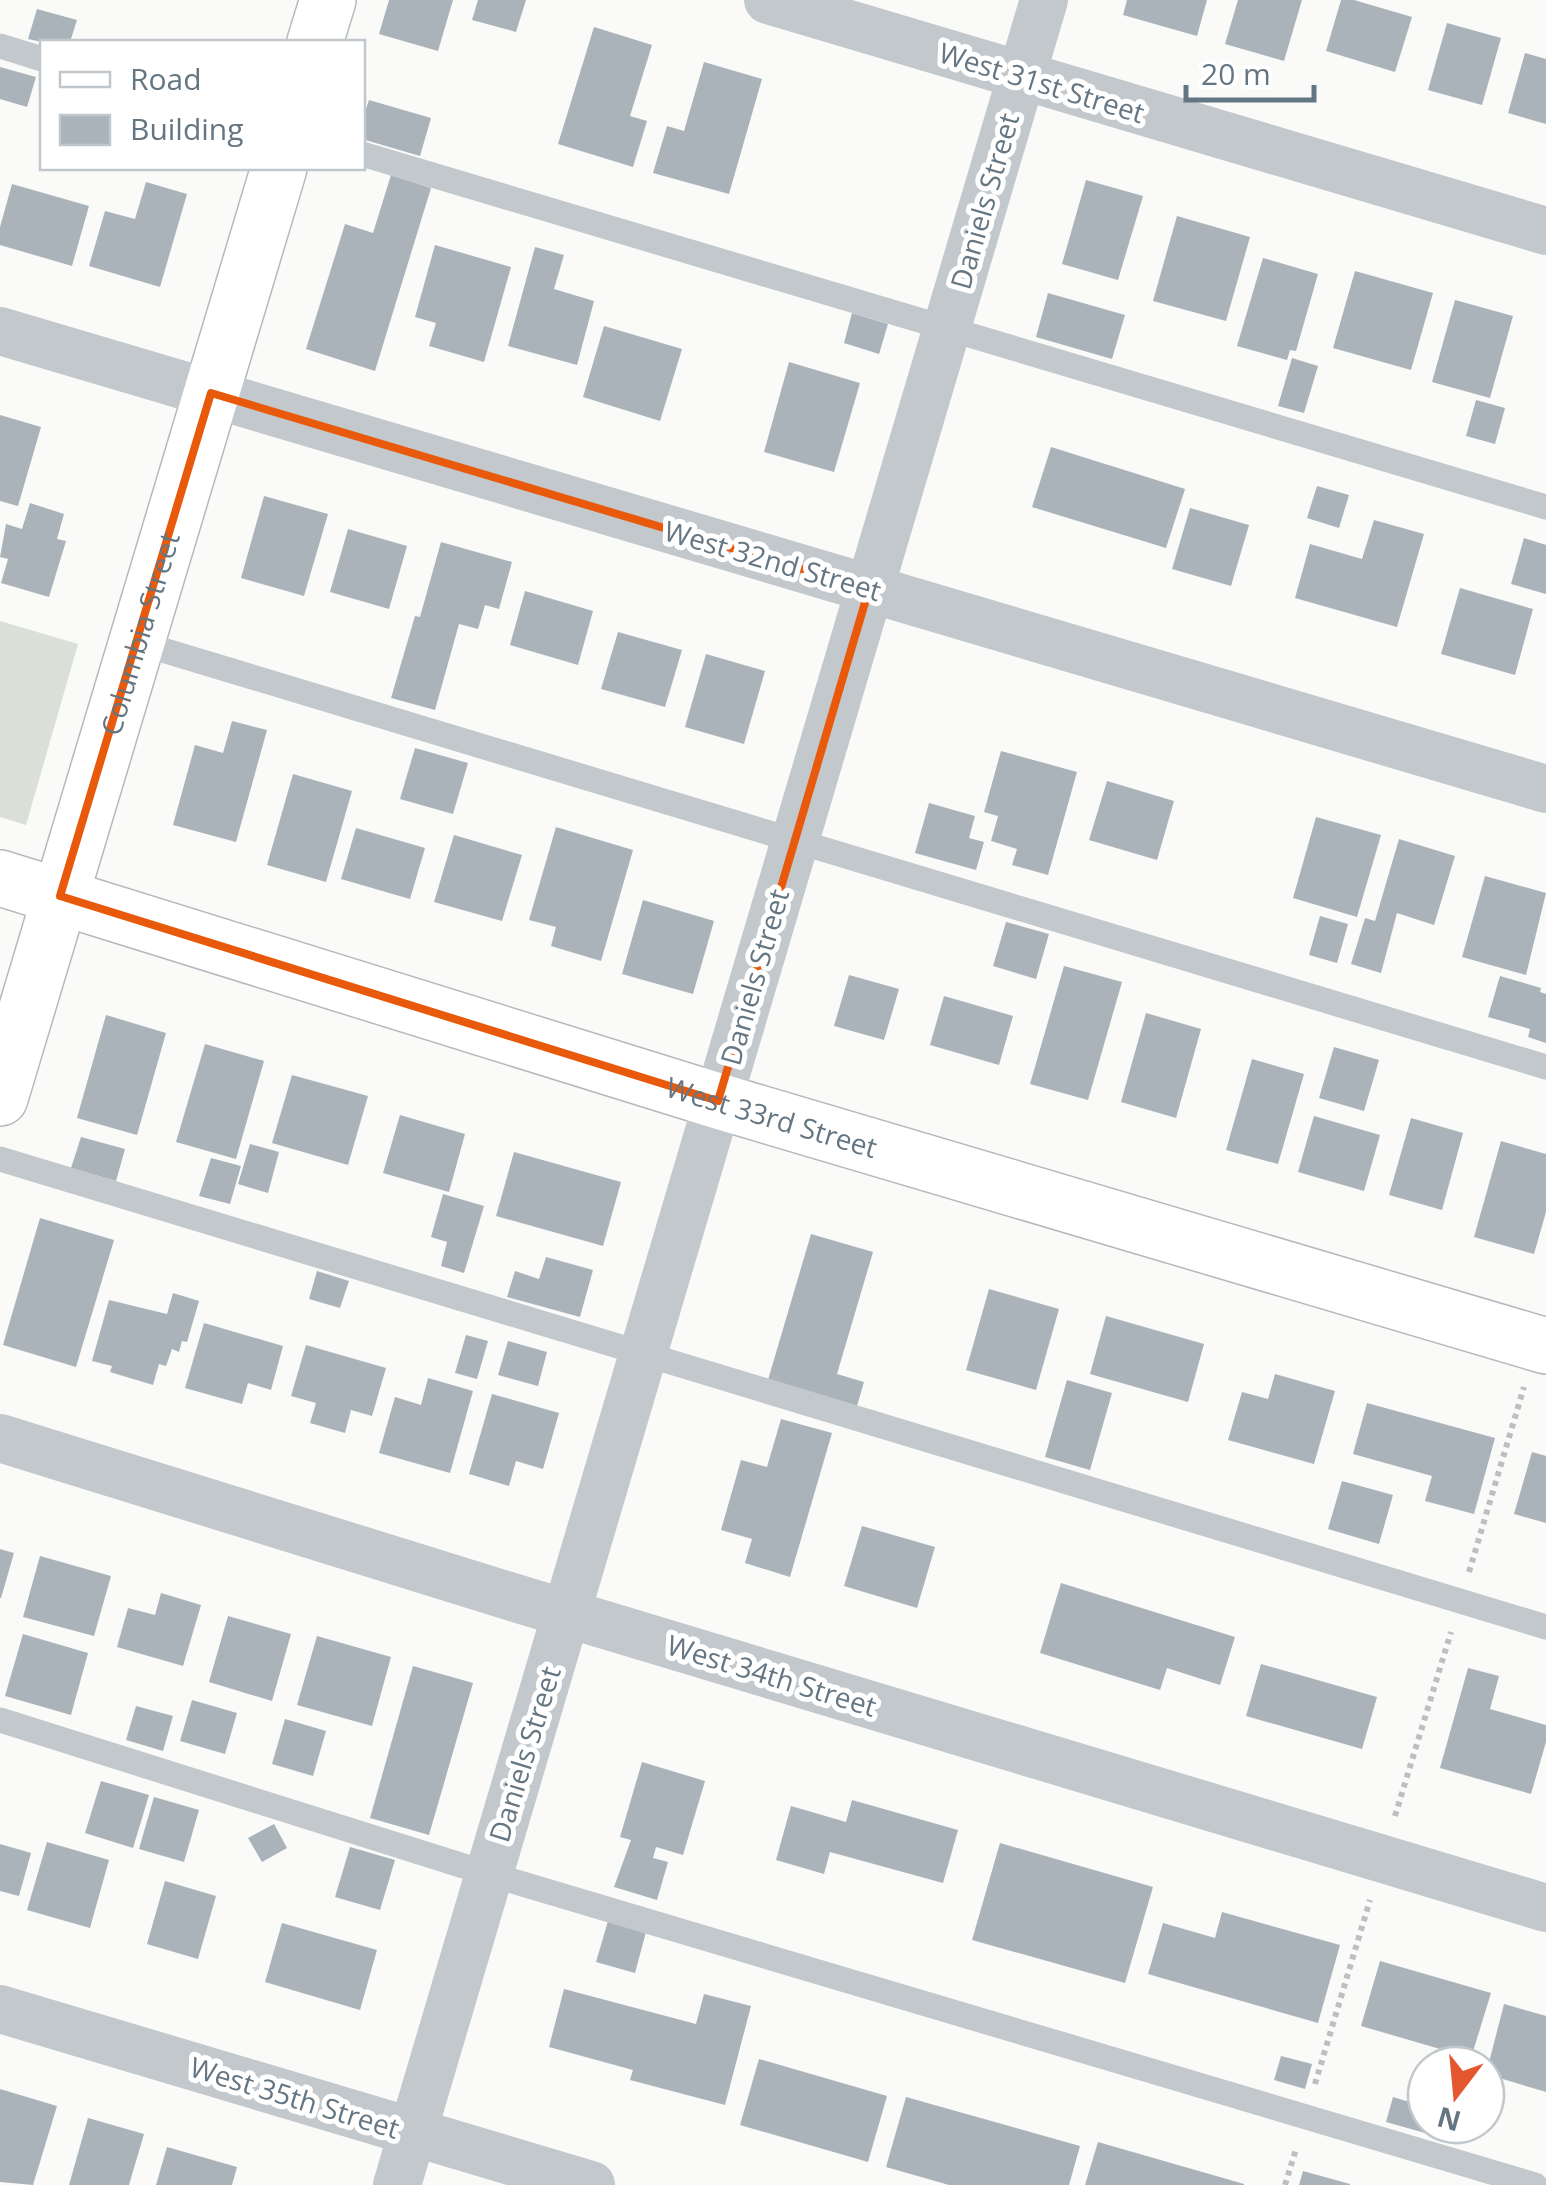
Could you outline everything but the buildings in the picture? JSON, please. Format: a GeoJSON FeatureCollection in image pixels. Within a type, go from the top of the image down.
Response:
{"type":"FeatureCollection","features":[{"type":"Feature","properties":{"kind":"street"},"geometry":{"type":"LineString","coordinates":[[317,40],[328,0]]}},
{"type":"Feature","properties":{"kind":"street","name":"West 31st Street"},"geometry":{"type":"LineString","coordinates":[[768,0],[1546,232]]}},
{"type":"Feature","properties":{"kind":"street","name":"Daniels Street"},"geometry":{"type":"LineString","coordinates":[[397,2185],[1044,0]]}},
{"type":"Feature","properties":{"kind":"street","name":"Columbia Street"},"geometry":{"type":"LineString","coordinates":[[0,1098],[278,170]]}},
{"type":"Feature","properties":{"kind":"street","name":"West 32nd Street"},"geometry":{"type":"LineString","coordinates":[[0,331],[1546,789]]}},
{"type":"Feature","properties":{"kind":"street","name":"West 33rd Street"},"geometry":{"type":"LineString","coordinates":[[0,878],[718,1101],[1541,1344]]}},
{"type":"Feature","properties":{"kind":"street","name":"West 34th Street"},"geometry":{"type":"LineString","coordinates":[[0,1438],[566,1614],[1546,1908]]}},
{"type":"Feature","properties":{"kind":"street","name":"West 35th Street"},"geometry":{"type":"LineString","coordinates":[[0,2009],[591,2185]]}},
{"type":"Feature","properties":{"kind":"lane"},"geometry":{"type":"LineString","coordinates":[[0,46],[40,57]]}},
{"type":"Feature","properties":{"kind":"lane"},"geometry":{"type":"LineString","coordinates":[[365,155],[1546,507]]}},
{"type":"Feature","properties":{"kind":"lane"},"geometry":{"type":"LineString","coordinates":[[136,642],[1546,1067]]}},
{"type":"Feature","properties":{"kind":"lane"},"geometry":{"type":"LineString","coordinates":[[0,1159],[1546,1627]]}},
{"type":"Feature","properties":{"kind":"lane"},"geometry":{"type":"LineString","coordinates":[[0,1720],[489,1874],[1535,2185]]}},
{"type":"Feature","properties":{"kind":"path"},"geometry":{"type":"LineString","coordinates":[[1285,2185],[1541,1344]]}},
{"type":"Feature","properties":{"kind":"highlighted area"},"geometry":{"type":"Polygon","coordinates":[[[211,393],[869,589],[718,1101],[60,896],[211,393]]]}},
{"type":"Feature","properties":{"kind":"shaded area"},"geometry":{"type":"Polygon","coordinates":[[[0,621],[78,644],[26,825],[0,817],[0,621]]]}}]}
